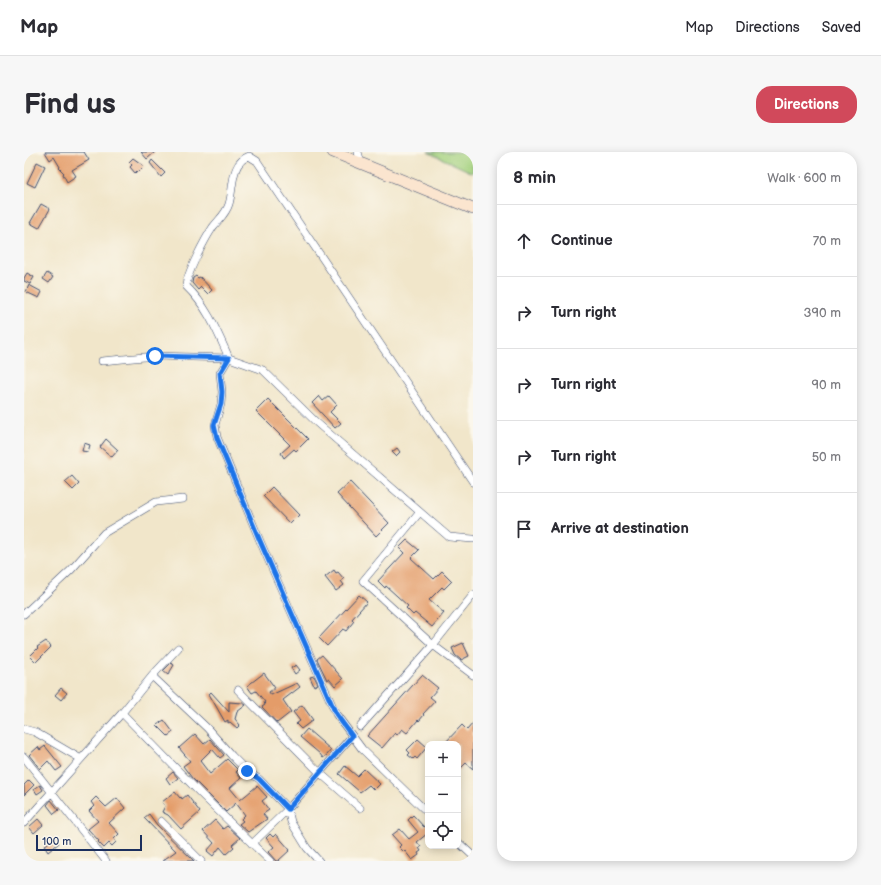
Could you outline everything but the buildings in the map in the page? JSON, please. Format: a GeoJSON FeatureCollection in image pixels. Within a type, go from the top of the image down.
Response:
{"type":"FeatureCollection","features":[{"type":"Feature","properties":{"kind":"main road"},"geometry":{"type":"LineString","coordinates":[[333,152],[473,209]]}},
{"type":"Feature","properties":{"kind":"street"},"geometry":{"type":"LineString","coordinates":[[358,152],[361,163]]}},
{"type":"Feature","properties":{"kind":"street"},"geometry":{"type":"LineString","coordinates":[[229,358],[217,330],[198,298],[186,286],[186,278],[214,226],[223,216],[229,205],[236,167],[244,158],[249,156],[258,161],[473,482]]}},
{"type":"Feature","properties":{"kind":"street"},"geometry":{"type":"LineString","coordinates":[[102,361],[155,356],[229,358],[263,370],[317,424],[449,537],[473,539]]}},
{"type":"Feature","properties":{"kind":"street"},"geometry":{"type":"LineString","coordinates":[[229,358],[220,373],[222,392],[221,404],[214,425],[217,438],[260,541],[336,714],[362,749],[425,810]]}},
{"type":"Feature","properties":{"kind":"street"},"geometry":{"type":"LineString","coordinates":[[24,614],[71,570],[104,533],[156,502],[183,499]]}},
{"type":"Feature","properties":{"kind":"street"},"geometry":{"type":"LineString","coordinates":[[420,512],[363,581],[433,645],[473,675]]}},
{"type":"Feature","properties":{"kind":"street"},"geometry":{"type":"LineString","coordinates":[[360,727],[433,645],[473,595]]}},
{"type":"Feature","properties":{"kind":"street"},"geometry":{"type":"LineString","coordinates":[[24,823],[178,648]]}},
{"type":"Feature","properties":{"kind":"street"},"geometry":{"type":"LineString","coordinates":[[152,676],[207,728],[247,771],[259,779],[288,809],[291,822],[307,848],[319,861]]}},
{"type":"Feature","properties":{"kind":"street"},"geometry":{"type":"LineString","coordinates":[[238,690],[320,773],[360,808]]}},
{"type":"Feature","properties":{"kind":"street"},"geometry":{"type":"LineString","coordinates":[[122,713],[270,861]]}},
{"type":"Feature","properties":{"kind":"street"},"geometry":{"type":"LineString","coordinates":[[24,729],[35,732],[81,759]]}},
{"type":"Feature","properties":{"kind":"street"},"geometry":{"type":"LineString","coordinates":[[252,844],[288,809],[352,736]]}},
{"type":"Feature","properties":{"kind":"street"},"geometry":{"type":"LineString","coordinates":[[24,757],[106,861]]}},
{"type":"Feature","properties":{"kind":"street"},"geometry":{"type":"LineString","coordinates":[[161,821],[201,861]]}},
{"type":"Feature","properties":{"kind":"street"},"geometry":{"type":"LineString","coordinates":[[461,845],[473,856]]}},
{"type":"Feature","properties":{"kind":"green space"},"geometry":{"type":"Polygon","coordinates":[[[428,152],[473,152],[473,173],[428,152]]]}},
{"type":"Feature","properties":{"kind":"route"},"geometry":{"type":"LineString","coordinates":[[155,356],[229,358],[220,373],[222,392],[221,404],[214,425],[217,438],[260,541],[336,714],[352,736],[288,809],[259,779],[247,771]]}}]}
